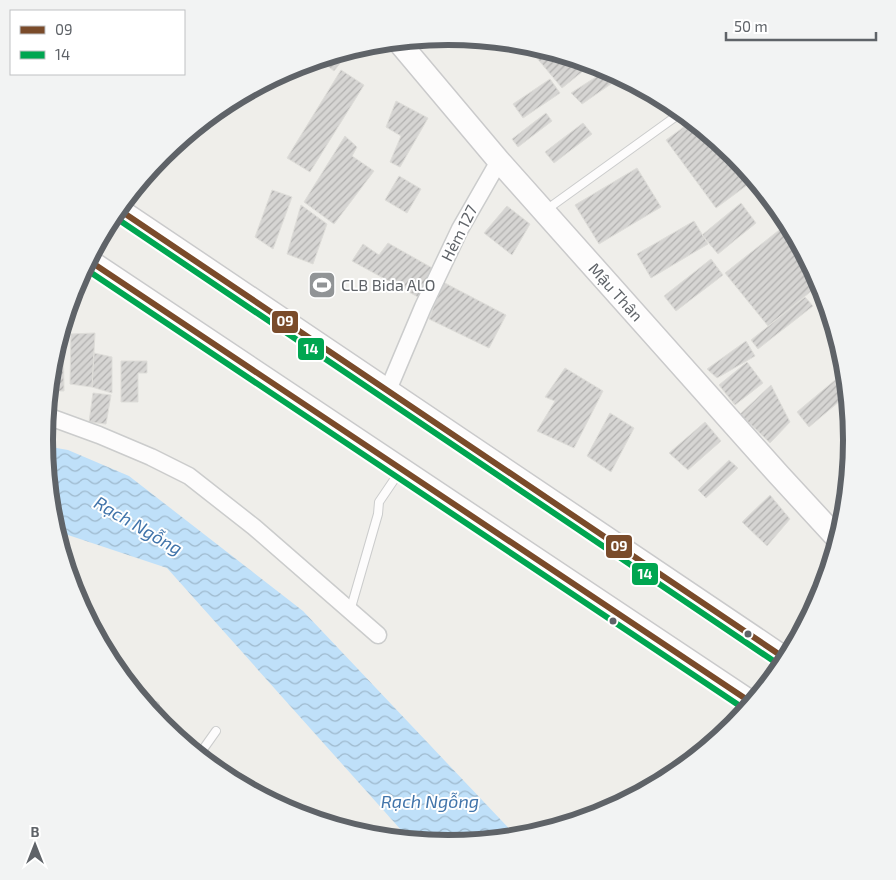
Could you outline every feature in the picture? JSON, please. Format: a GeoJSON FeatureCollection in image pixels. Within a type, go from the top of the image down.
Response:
{"type":"FeatureCollection","features":[{"type":"Feature","properties":{"kind":"main road","name":"Mậu Thân"},"geometry":{"type":"LineString","coordinates":[[403,47],[544,212],[832,532]]}},
{"type":"Feature","properties":{"kind":"main road"},"geometry":{"type":"LineString","coordinates":[[125,214],[779,654]]}},
{"type":"Feature","properties":{"kind":"main road"},"geometry":{"type":"LineString","coordinates":[[94,264],[745,700]]}},
{"type":"Feature","properties":{"kind":"street","name":"Hẻm 127"},"geometry":{"type":"LineString","coordinates":[[388,390],[423,307],[460,229],[499,161]]}},
{"type":"Feature","properties":{"kind":"street"},"geometry":{"type":"LineString","coordinates":[[54,418],[151,457],[189,476],[254,527],[378,635]]}},
{"type":"Feature","properties":{"kind":"lane"},"geometry":{"type":"LineString","coordinates":[[544,212],[675,117]]}},
{"type":"Feature","properties":{"kind":"lane"},"geometry":{"type":"LineString","coordinates":[[350,611],[378,514],[379,502],[400,470]]}},
{"type":"Feature","properties":{"kind":"lane"},"geometry":{"type":"LineString","coordinates":[[203,749],[216,731]]}},
{"type":"Feature","properties":{"kind":"water","name":"Rạch Ngỗng"},"geometry":{"type":"Polygon","coordinates":[[[53,447],[68,450],[129,476],[303,611],[510,830],[448,835],[403,833],[167,568],[64,534],[56,492],[53,447]]]}},
{"type":"Feature","properties":{"kind":"building"},"geometry":{"type":"Polygon","coordinates":[[[538,56],[550,58],[585,70],[562,88],[536,57],[538,56]]]}},
{"type":"Feature","properties":{"kind":"building"},"geometry":{"type":"Polygon","coordinates":[[[343,59],[334,71],[326,64],[343,59]]]}},
{"type":"Feature","properties":{"kind":"building"},"geometry":{"type":"Polygon","coordinates":[[[341,70],[364,85],[310,172],[287,158],[341,70]]]}},
{"type":"Feature","properties":{"kind":"building"},"geometry":{"type":"Polygon","coordinates":[[[599,75],[614,82],[582,104],[571,93],[599,75]]]}},
{"type":"Feature","properties":{"kind":"building"},"geometry":{"type":"Polygon","coordinates":[[[550,79],[560,93],[523,118],[513,104],[550,79]]]}},
{"type":"Feature","properties":{"kind":"building"},"geometry":{"type":"Polygon","coordinates":[[[396,101],[428,118],[400,167],[390,162],[401,136],[386,127],[396,101]]]}},
{"type":"Feature","properties":{"kind":"building"},"geometry":{"type":"Polygon","coordinates":[[[546,113],[552,121],[518,147],[512,139],[546,113]]]}},
{"type":"Feature","properties":{"kind":"building"},"geometry":{"type":"Polygon","coordinates":[[[583,123],[592,134],[554,163],[545,152],[583,123]]]}},
{"type":"Feature","properties":{"kind":"building"},"geometry":{"type":"Polygon","coordinates":[[[686,125],[708,143],[748,184],[716,208],[666,140],[686,125]]]}},
{"type":"Feature","properties":{"kind":"building"},"geometry":{"type":"Polygon","coordinates":[[[345,136],[357,147],[352,156],[374,171],[334,224],[304,202],[345,136]]]}},
{"type":"Feature","properties":{"kind":"building"},"geometry":{"type":"Polygon","coordinates":[[[637,168],[661,207],[599,244],[575,205],[637,168]]]}},
{"type":"Feature","properties":{"kind":"building"},"geometry":{"type":"Polygon","coordinates":[[[399,176],[421,189],[407,213],[385,200],[399,176]]]}},
{"type":"Feature","properties":{"kind":"building"},"geometry":{"type":"Polygon","coordinates":[[[272,190],[292,197],[273,249],[255,237],[272,190]]]}},
{"type":"Feature","properties":{"kind":"building"},"geometry":{"type":"Polygon","coordinates":[[[741,203],[756,223],[718,254],[702,235],[741,203]]]}},
{"type":"Feature","properties":{"kind":"building"},"geometry":{"type":"Polygon","coordinates":[[[301,205],[327,224],[313,264],[287,254],[301,205]]]}},
{"type":"Feature","properties":{"kind":"building"},"geometry":{"type":"Polygon","coordinates":[[[507,206],[530,224],[512,255],[484,233],[507,206]]]}},
{"type":"Feature","properties":{"kind":"building"},"geometry":{"type":"Polygon","coordinates":[[[694,221],[708,244],[651,278],[637,254],[694,221]]]}},
{"type":"Feature","properties":{"kind":"building"},"geometry":{"type":"Polygon","coordinates":[[[781,229],[802,265],[813,290],[768,326],[725,273],[781,229]]]}},
{"type":"Feature","properties":{"kind":"building"},"geometry":{"type":"Polygon","coordinates":[[[388,243],[434,269],[418,297],[352,261],[363,244],[379,255],[388,243]]]}},
{"type":"Feature","properties":{"kind":"building"},"geometry":{"type":"Polygon","coordinates":[[[711,259],[723,275],[676,311],[664,296],[711,259]]]}},
{"type":"Feature","properties":{"kind":"building"},"geometry":{"type":"Polygon","coordinates":[[[443,282],[506,315],[489,348],[429,319],[443,282]]]}},
{"type":"Feature","properties":{"kind":"building"},"geometry":{"type":"Polygon","coordinates":[[[805,297],[813,306],[758,349],[751,340],[805,297]]]}},
{"type":"Feature","properties":{"kind":"building"},"geometry":{"type":"Polygon","coordinates":[[[95,333],[92,387],[70,384],[71,334],[95,333]]]}},
{"type":"Feature","properties":{"kind":"building"},"geometry":{"type":"Polygon","coordinates":[[[746,341],[755,356],[717,378],[707,369],[746,341]]]}},
{"type":"Feature","properties":{"kind":"building"},"geometry":{"type":"Polygon","coordinates":[[[63,351],[64,391],[56,391],[63,351]]]}},
{"type":"Feature","properties":{"kind":"building"},"geometry":{"type":"Polygon","coordinates":[[[94,353],[112,357],[112,393],[92,387],[94,353]]]}},
{"type":"Feature","properties":{"kind":"building"},"geometry":{"type":"Polygon","coordinates":[[[121,361],[147,361],[147,373],[138,373],[138,402],[121,402],[121,361]]]}},
{"type":"Feature","properties":{"kind":"building"},"geometry":{"type":"Polygon","coordinates":[[[747,362],[763,383],[735,405],[719,385],[747,362]]]}},
{"type":"Feature","properties":{"kind":"building"},"geometry":{"type":"Polygon","coordinates":[[[565,368],[603,391],[574,448],[537,431],[555,401],[545,397],[565,368]]]}},
{"type":"Feature","properties":{"kind":"building"},"geometry":{"type":"Polygon","coordinates":[[[835,380],[840,386],[841,400],[809,427],[797,412],[835,380]]]}},
{"type":"Feature","properties":{"kind":"building"},"geometry":{"type":"Polygon","coordinates":[[[771,385],[790,422],[770,443],[740,414],[771,385]]]}},
{"type":"Feature","properties":{"kind":"building"},"geometry":{"type":"Polygon","coordinates":[[[93,393],[111,395],[106,424],[89,422],[93,393]]]}},
{"type":"Feature","properties":{"kind":"building"},"geometry":{"type":"Polygon","coordinates":[[[610,413],[634,428],[611,472],[587,456],[610,413]]]}},
{"type":"Feature","properties":{"kind":"building"},"geometry":{"type":"Polygon","coordinates":[[[705,422],[721,441],[688,470],[669,453],[705,422]]]}},
{"type":"Feature","properties":{"kind":"building"},"geometry":{"type":"Polygon","coordinates":[[[729,460],[738,468],[706,498],[698,490],[729,460]]]}},
{"type":"Feature","properties":{"kind":"building"},"geometry":{"type":"Polygon","coordinates":[[[770,495],[790,519],[767,546],[742,522],[770,495]]]}},
{"type":"Feature","properties":{"kind":"transit line","name":"09"},"geometry":{"type":"LineString","coordinates":[[125,214],[779,654]]}},
{"type":"Feature","properties":{"kind":"transit line","name":"14"},"geometry":{"type":"LineString","coordinates":[[120,221],[774,661]]}},
{"type":"Feature","properties":{"kind":"transit line","name":"09"},"geometry":{"type":"LineString","coordinates":[[94,264],[746,699]]}},
{"type":"Feature","properties":{"kind":"transit line","name":"14"},"geometry":{"type":"LineString","coordinates":[[91,272],[740,706]]}},
{"type":"Feature","properties":{"kind":"place","name":"CLB Bida ALO"},"geometry":{"type":"Point","coordinates":[322,285]}}]}
